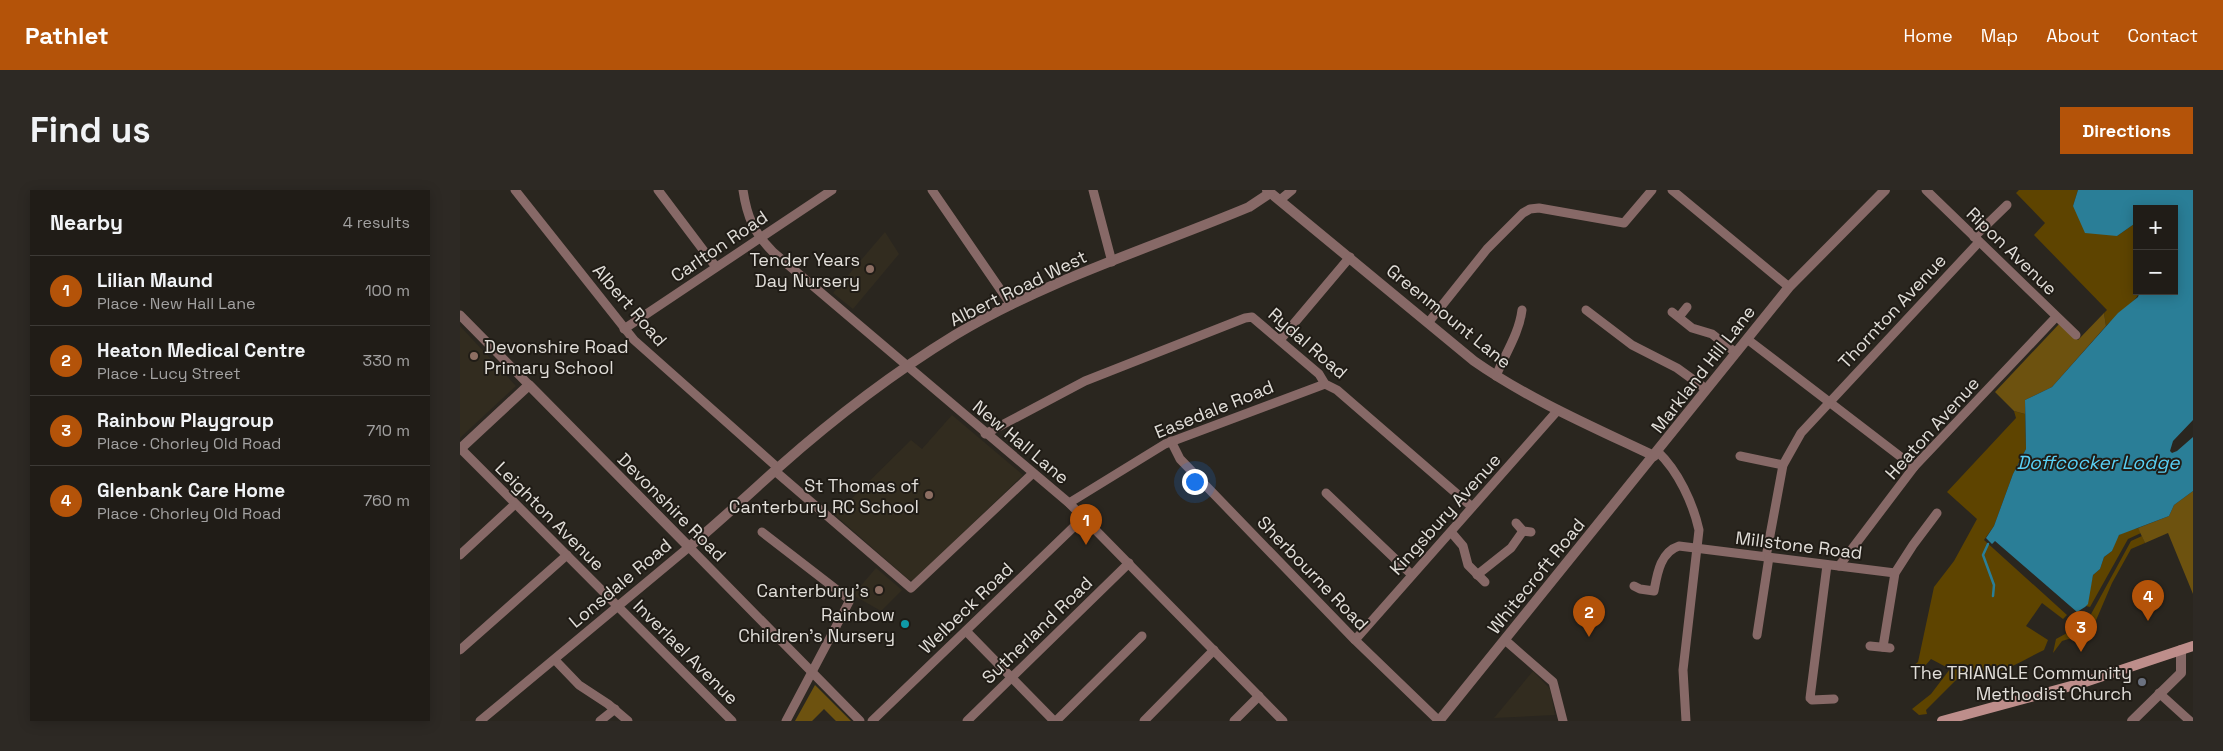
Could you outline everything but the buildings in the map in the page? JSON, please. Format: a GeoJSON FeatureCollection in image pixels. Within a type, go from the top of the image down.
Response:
{"type":"FeatureCollection","features":[{"type":"Feature","properties":{"kind":"main road"},"geometry":{"type":"LineString","coordinates":[[1942,721],[1969,718],[2193,646]]}},
{"type":"Feature","properties":{"kind":"street","name":"Albert Road"},"geometry":{"type":"LineString","coordinates":[[515,190],[624,329],[640,346],[911,588],[1032,474]]}},
{"type":"Feature","properties":{"kind":"street"},"geometry":{"type":"LineString","coordinates":[[658,190],[716,268]]}},
{"type":"Feature","properties":{"kind":"street","name":"New Hall Lane"},"geometry":{"type":"LineString","coordinates":[[743,190],[748,217],[761,238],[773,252],[1032,474],[1069,503],[1283,721]]}},
{"type":"Feature","properties":{"kind":"street","name":"Carlton Road"},"geometry":{"type":"LineString","coordinates":[[624,329],[832,190]]}},
{"type":"Feature","properties":{"kind":"street"},"geometry":{"type":"LineString","coordinates":[[932,190],[1011,305]]}},
{"type":"Feature","properties":{"kind":"street"},"geometry":{"type":"LineString","coordinates":[[1093,190],[1112,262]]}},
{"type":"Feature","properties":{"kind":"street"},"geometry":{"type":"LineString","coordinates":[[1280,200],[1292,190]]}},
{"type":"Feature","properties":{"kind":"street"},"geometry":{"type":"LineString","coordinates":[[1428,323],[1488,249],[1526,210],[1539,208],[1624,223],[1652,190]]}},
{"type":"Feature","properties":{"kind":"street"},"geometry":{"type":"LineString","coordinates":[[1672,190],[1789,287]]}},
{"type":"Feature","properties":{"kind":"street","name":"Markland Hill Lane"},"geometry":{"type":"LineString","coordinates":[[1686,721],[1683,670],[1699,530],[1694,513],[1671,467],[1656,454],[1789,287],[1885,190]]}},
{"type":"Feature","properties":{"kind":"street","name":"Ripon Avenue"},"geometry":{"type":"LineString","coordinates":[[1926,190],[2076,335]]}},
{"type":"Feature","properties":{"kind":"street","name":"Albert Road West"},"geometry":{"type":"LineString","coordinates":[[777,469],[835,420],[907,366],[956,334],[1054,285],[1249,207],[1269,191]]}},
{"type":"Feature","properties":{"kind":"street","name":"Greenmount Lane"},"geometry":{"type":"LineString","coordinates":[[1269,191],[1428,323],[1496,376],[1558,410],[1656,454]]}},
{"type":"Feature","properties":{"kind":"street","name":"Thornton Avenue"},"geometry":{"type":"LineString","coordinates":[[1757,635],[1783,466],[1801,433],[1977,240],[2007,204]]}},
{"type":"Feature","properties":{"kind":"street"},"geometry":{"type":"LineString","coordinates":[[1280,340],[1350,257]]}},
{"type":"Feature","properties":{"kind":"street"},"geometry":{"type":"LineString","coordinates":[[1687,307],[1675,314],[1692,328],[1712,334],[1736,353]]}},
{"type":"Feature","properties":{"kind":"street"},"geometry":{"type":"LineString","coordinates":[[1496,376],[1506,351],[1520,328],[1522,310]]}},
{"type":"Feature","properties":{"kind":"street"},"geometry":{"type":"LineString","coordinates":[[1586,310],[1632,344],[1677,368],[1706,389]]}},
{"type":"Feature","properties":{"kind":"street","name":"Devonshire Road"},"geometry":{"type":"LineString","coordinates":[[460,315],[860,721]]}},
{"type":"Feature","properties":{"kind":"street","name":"Heaton Avenue"},"geometry":{"type":"LineString","coordinates":[[1839,566],[1914,468],[2056,317]]}},
{"type":"Feature","properties":{"kind":"street","name":"Rydal Road"},"geometry":{"type":"LineString","coordinates":[[985,434],[1085,382],[1246,318],[1255,319],[1319,374],[1325,384],[1337,390],[1472,507]]}},
{"type":"Feature","properties":{"kind":"street"},"geometry":{"type":"LineString","coordinates":[[1747,339],[1914,468]]}},
{"type":"Feature","properties":{"kind":"street","name":"Easedale Road"},"geometry":{"type":"LineString","coordinates":[[1069,503],[1170,441],[1325,384]]}},
{"type":"Feature","properties":{"kind":"street"},"geometry":{"type":"LineString","coordinates":[[460,448],[529,385]]}},
{"type":"Feature","properties":{"kind":"street","name":"Kingsbury Avenue"},"geometry":{"type":"LineString","coordinates":[[1355,640],[1558,410]]}},
{"type":"Feature","properties":{"kind":"street","name":"Sherbourne Road"},"geometry":{"type":"LineString","coordinates":[[1170,441],[1180,459],[1355,640],[1439,721]]}},
{"type":"Feature","properties":{"kind":"street","name":"Leighton Avenue"},"geometry":{"type":"LineString","coordinates":[[460,448],[618,606]]}},
{"type":"Feature","properties":{"kind":"street","name":"Whitecroft Road"},"geometry":{"type":"LineString","coordinates":[[1439,721],[1656,454]]}},
{"type":"Feature","properties":{"kind":"street"},"geometry":{"type":"LineString","coordinates":[[1740,455],[1783,466]]}},
{"type":"Feature","properties":{"kind":"street","name":"Lonsdale Road"},"geometry":{"type":"LineString","coordinates":[[480,721],[730,513],[777,469]]}},
{"type":"Feature","properties":{"kind":"street"},"geometry":{"type":"LineString","coordinates":[[1326,493],[1412,575]]}},
{"type":"Feature","properties":{"kind":"street"},"geometry":{"type":"LineString","coordinates":[[460,555],[515,504]]}},
{"type":"Feature","properties":{"kind":"street"},"geometry":{"type":"LineString","coordinates":[[1870,646],[1886,648],[1895,573],[1933,524],[1938,513]]}},
{"type":"Feature","properties":{"kind":"street","name":"Welbeck Road"},"geometry":{"type":"LineString","coordinates":[[872,721],[1084,517]]}},
{"type":"Feature","properties":{"kind":"street"},"geometry":{"type":"LineString","coordinates":[[1477,575],[1511,548],[1527,532],[1516,523]]}},
{"type":"Feature","properties":{"kind":"street"},"geometry":{"type":"LineString","coordinates":[[762,532],[850,600],[786,721]]}},
{"type":"Feature","properties":{"kind":"street"},"geometry":{"type":"LineString","coordinates":[[1451,532],[1463,546],[1468,565],[1485,582]]}},
{"type":"Feature","properties":{"kind":"street","name":"Millstone Road"},"geometry":{"type":"LineString","coordinates":[[1634,586],[1640,590],[1654,591],[1659,566],[1674,548],[1683,546],[1895,573]]}},
{"type":"Feature","properties":{"kind":"street"},"geometry":{"type":"LineString","coordinates":[[460,650],[567,555]]}},
{"type":"Feature","properties":{"kind":"street","name":"Sutherland Road"},"geometry":{"type":"LineString","coordinates":[[967,721],[1129,563]]}},
{"type":"Feature","properties":{"kind":"street"},"geometry":{"type":"LineString","coordinates":[[1827,565],[1810,698],[1812,700],[1834,699]]}},
{"type":"Feature","properties":{"kind":"street","name":"Inverlael Avenue"},"geometry":{"type":"LineString","coordinates":[[618,606],[732,721]]}},
{"type":"Feature","properties":{"kind":"street"},"geometry":{"type":"LineString","coordinates":[[966,631],[1055,721],[1142,636]]}},
{"type":"Feature","properties":{"kind":"street"},"geometry":{"type":"LineString","coordinates":[[1505,640],[1554,682],[1563,721]]}},
{"type":"Feature","properties":{"kind":"street"},"geometry":{"type":"LineString","coordinates":[[1144,721],[1214,650]]}},
{"type":"Feature","properties":{"kind":"street"},"geometry":{"type":"LineString","coordinates":[[2132,721],[2181,673],[2181,650]]}},
{"type":"Feature","properties":{"kind":"street"},"geometry":{"type":"LineString","coordinates":[[555,660],[579,685],[615,709],[628,721]]}},
{"type":"Feature","properties":{"kind":"street"},"geometry":{"type":"LineString","coordinates":[[2160,693],[2190,721]]}},
{"type":"Feature","properties":{"kind":"street"},"geometry":{"type":"LineString","coordinates":[[1234,721],[1259,696]]}},
{"type":"Feature","properties":{"kind":"street"},"geometry":{"type":"LineString","coordinates":[[600,721],[615,709]]}},
{"type":"Feature","properties":{"kind":"shaded area"},"geometry":{"type":"Polygon","coordinates":[[[2019,190],[2078,190],[2073,206],[2117,236],[2133,225],[2133,295],[2138,295],[2106,326],[2104,313],[2107,310],[2034,235],[2045,223],[2016,193],[2019,190]]]}},
{"type":"Feature","properties":{"kind":"shaded area","name":"Tender Years Day Nursery"},"geometry":{"type":"Polygon","coordinates":[[[885,232],[899,254],[853,309],[833,293],[885,232]]]}},
{"type":"Feature","properties":{"kind":"shaded area"},"geometry":{"type":"Polygon","coordinates":[[[2104,313],[2106,326],[2052,387],[2025,400],[2025,414],[2014,411],[1995,392],[2060,323],[2078,340],[2104,313]]]}},
{"type":"Feature","properties":{"kind":"shaded area","name":"Devonshire Road Primary School"},"geometry":{"type":"Polygon","coordinates":[[[460,326],[516,386],[460,438],[460,326]]]}},
{"type":"Feature","properties":{"kind":"shaded area"},"geometry":{"type":"Polygon","coordinates":[[[2014,411],[2025,414],[2026,449],[2013,474],[1994,526],[1984,540],[2067,615],[2063,619],[2042,603],[2026,626],[2048,640],[2044,650],[1995,673],[1973,676],[1961,675],[1926,710],[1927,714],[1919,715],[1912,709],[1931,694],[1950,669],[1931,659],[1924,667],[1910,668],[1918,662],[1934,587],[1954,561],[1977,519],[1947,492],[2016,418],[2014,411]]]}},
{"type":"Feature","properties":{"kind":"shaded area","name":"St Thomas of Canterbury RC School"},"geometry":{"type":"Polygon","coordinates":[[[952,415],[1023,475],[913,581],[908,579],[835,515],[911,440],[922,449],[952,415]]]}},
{"type":"Feature","properties":{"kind":"shaded area"},"geometry":{"type":"Polygon","coordinates":[[[2193,491],[2193,594],[2168,533],[2145,543],[2138,528],[2169,516],[2174,505],[2193,491]]]}},
{"type":"Feature","properties":{"kind":"shaded area"},"geometry":{"type":"Polygon","coordinates":[[[2138,528],[2141,533],[2128,539],[2090,607],[2086,606],[2093,575],[2100,569],[2104,557],[2112,551],[2119,535],[2128,530],[2138,528]]]}},
{"type":"Feature","properties":{"kind":"shaded area"},"geometry":{"type":"Polygon","coordinates":[[[2142,536],[2145,543],[2131,549],[2112,583],[2091,632],[2062,641],[2053,653],[2056,639],[2078,627],[2090,616],[2131,541],[2142,536]]]}},
{"type":"Feature","properties":{"kind":"shaded area","name":"Canterbury's"},"geometry":{"type":"Polygon","coordinates":[[[876,568],[902,590],[881,611],[853,595],[876,568]]]}},
{"type":"Feature","properties":{"kind":"shaded area"},"geometry":{"type":"Polygon","coordinates":[[[1533,671],[1550,689],[1555,715],[1494,718],[1533,671]]]}},
{"type":"Feature","properties":{"kind":"shaded area"},"geometry":{"type":"Polygon","coordinates":[[[815,685],[851,721],[836,721],[824,709],[812,721],[795,721],[815,685]]]}},
{"type":"Feature","properties":{"kind":"water","name":"Doffcocker Lodge"},"geometry":{"type":"Polygon","coordinates":[[[2078,190],[2193,190],[2193,420],[2173,441],[2170,451],[2172,453],[2177,451],[2193,437],[2193,491],[2174,505],[2169,516],[2119,535],[2112,551],[2104,557],[2100,569],[2093,575],[2088,604],[2077,612],[1995,541],[1992,544],[1986,538],[1994,526],[2013,474],[2026,449],[2025,400],[2052,387],[2118,313],[2139,295],[2178,295],[2178,205],[2133,205],[2133,225],[2117,236],[2085,233],[2073,206],[2078,190]]]}},
{"type":"Feature","properties":{"kind":"waterway"},"geometry":{"type":"LineString","coordinates":[[1988,544],[1983,555],[1994,585],[1993,596]]}},
{"type":"Feature","properties":{"kind":"place","name":"Tender Years Day Nursery"},"geometry":{"type":"Point","coordinates":[870,269]}},
{"type":"Feature","properties":{"kind":"place","name":"Devonshire Road Primary School"},"geometry":{"type":"Point","coordinates":[474,356]}},
{"type":"Feature","properties":{"kind":"place","name":"St Thomas of Canterbury RC School"},"geometry":{"type":"Point","coordinates":[929,495]}},
{"type":"Feature","properties":{"kind":"place","name":"Lilian Maund"},"geometry":{"type":"Point","coordinates":[1086,545]}},
{"type":"Feature","properties":{"kind":"place","name":"Canterbury's"},"geometry":{"type":"Point","coordinates":[879,590]}},
{"type":"Feature","properties":{"kind":"place","name":"Glenbank Care Home"},"geometry":{"type":"Point","coordinates":[2148,621]}},
{"type":"Feature","properties":{"kind":"place","name":"Rainbow Children's Nursery"},"geometry":{"type":"Point","coordinates":[905,624]}},
{"type":"Feature","properties":{"kind":"place","name":"Heaton Medical Centre"},"geometry":{"type":"Point","coordinates":[1589,637]}},
{"type":"Feature","properties":{"kind":"place","name":"Rainbow Playgroup"},"geometry":{"type":"Point","coordinates":[2081,652]}},
{"type":"Feature","properties":{"kind":"place","name":"The TRIANGLE Community Methodist Church"},"geometry":{"type":"Point","coordinates":[2142,682]}}]}
